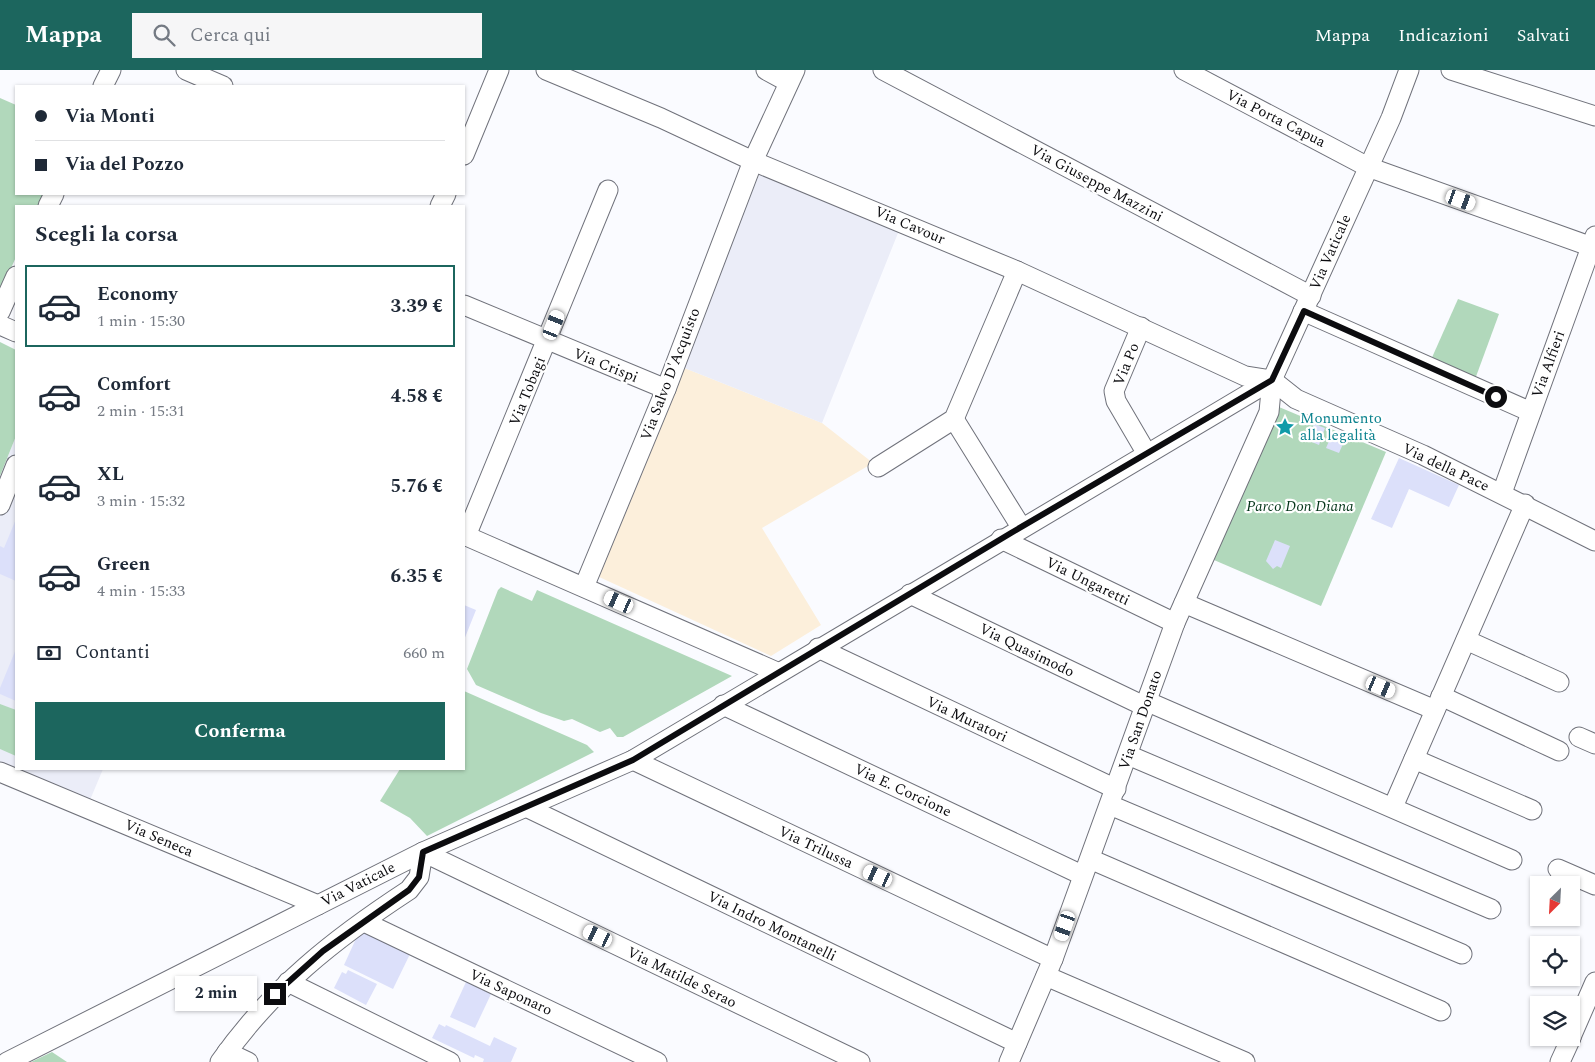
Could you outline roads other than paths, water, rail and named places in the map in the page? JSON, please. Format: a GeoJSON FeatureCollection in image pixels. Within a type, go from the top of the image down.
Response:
{"type":"FeatureCollection","features":[{"type":"Feature","properties":{"kind":"street"},"geometry":{"type":"LineString","coordinates":[[104,85],[111,70]]}},
{"type":"Feature","properties":{"kind":"street"},"geometry":{"type":"LineString","coordinates":[[186,70],[220,85]]}},
{"type":"Feature","properties":{"kind":"street"},"geometry":{"type":"LineString","coordinates":[[465,153],[499,70]]}},
{"type":"Feature","properties":{"kind":"street","name":"Via Cavour"},"geometry":{"type":"LineString","coordinates":[[546,70],[661,118],[753,160],[1017,271],[1245,376],[1272,380]]}},
{"type":"Feature","properties":{"kind":"street"},"geometry":{"type":"LineString","coordinates":[[766,70],[792,76]]}},
{"type":"Feature","properties":{"kind":"street","name":"Via Giuseppe Mazzini"},"geometry":{"type":"LineString","coordinates":[[883,70],[1307,304],[1531,412]]}},
{"type":"Feature","properties":{"kind":"street","name":"Via Porta Capua"},"geometry":{"type":"LineString","coordinates":[[1184,70],[1368,167],[1594,243]]}},
{"type":"Feature","properties":{"kind":"street","name":"Via Vaticale"},"geometry":{"type":"LineString","coordinates":[[7,1057],[423,852],[528,808],[633,760],[777,672],[1272,380],[1391,118],[1408,70]]}},
{"type":"Feature","properties":{"kind":"street"},"geometry":{"type":"LineString","coordinates":[[1451,70],[1595,116]]}},
{"type":"Feature","properties":{"kind":"street","name":"Via Salvo D'Acquisto"},"geometry":{"type":"LineString","coordinates":[[584,586],[666,388],[753,160],[792,76]]}},
{"type":"Feature","properties":{"kind":"street","name":"Via Tobagi"},"geometry":{"type":"LineString","coordinates":[[465,536],[608,190]]}},
{"type":"Feature","properties":{"kind":"street","name":"Via Alfieri"},"geometry":{"type":"LineString","coordinates":[[1502,493],[1594,243]]}},
{"type":"Feature","properties":{"kind":"street"},"geometry":{"type":"LineString","coordinates":[[878,467],[954,419],[1017,271]]}},
{"type":"Feature","properties":{"kind":"street"},"geometry":{"type":"LineString","coordinates":[[0,312],[15,278]]}},
{"type":"Feature","properties":{"kind":"street","name":"Via Crispi"},"geometry":{"type":"LineString","coordinates":[[465,305],[547,341],[666,388]]}},
{"type":"Feature","properties":{"kind":"street"},"geometry":{"type":"LineString","coordinates":[[0,324],[15,332]]}},
{"type":"Feature","properties":{"kind":"street","name":"Via Po"},"geometry":{"type":"LineString","coordinates":[[1141,327],[1114,391],[1116,401],[1147,454]]}},
{"type":"Feature","properties":{"kind":"street","name":"Via della Pace"},"geometry":{"type":"LineString","coordinates":[[1272,380],[1296,399],[1502,493],[1595,540]]}},
{"type":"Feature","properties":{"kind":"street","name":"Via San Donato"},"geometry":{"type":"LineString","coordinates":[[1010,1062],[1053,959],[1175,623],[1269,412],[1272,380]]}},
{"type":"Feature","properties":{"kind":"street"},"geometry":{"type":"LineString","coordinates":[[954,419],[1021,527]]}},
{"type":"Feature","properties":{"kind":"street"},"geometry":{"type":"LineString","coordinates":[[0,505],[15,467]]}},
{"type":"Feature","properties":{"kind":"street"},"geometry":{"type":"LineString","coordinates":[[1392,807],[1525,504]]}},
{"type":"Feature","properties":{"kind":"street"},"geometry":{"type":"LineString","coordinates":[[465,536],[584,586],[777,672]]}},
{"type":"Feature","properties":{"kind":"street","name":"Via Ungaretti"},"geometry":{"type":"LineString","coordinates":[[1001,539],[1175,623]]}},
{"type":"Feature","properties":{"kind":"street","name":"Via Quasimodo"},"geometry":{"type":"LineString","coordinates":[[910,594],[1145,704],[1392,807],[1512,860]]}},
{"type":"Feature","properties":{"kind":"street"},"geometry":{"type":"LineString","coordinates":[[1184,603],[1559,751]]}},
{"type":"Feature","properties":{"kind":"street"},"geometry":{"type":"LineString","coordinates":[[1466,640],[1559,682]]}},
{"type":"Feature","properties":{"kind":"street","name":"Via Muratori"},"geometry":{"type":"LineString","coordinates":[[818,648],[1113,797],[1462,954]]}},
{"type":"Feature","properties":{"kind":"street","name":"Via E. Corcione"},"geometry":{"type":"LineString","coordinates":[[723,705],[1086,867],[1441,1011]]}},
{"type":"Feature","properties":{"kind":"street"},"geometry":{"type":"LineString","coordinates":[[1128,754],[1491,909]]}},
{"type":"Feature","properties":{"kind":"street"},"geometry":{"type":"LineString","coordinates":[[1414,759],[1532,810]]}},
{"type":"Feature","properties":{"kind":"street","name":"Via Trilussa"},"geometry":{"type":"LineString","coordinates":[[633,760],[1053,959]]}},
{"type":"Feature","properties":{"kind":"street","name":"Via Seneca"},"geometry":{"type":"LineString","coordinates":[[0,772],[318,905]]}},
{"type":"Feature","properties":{"kind":"street","name":"Via Indro Montanelli"},"geometry":{"type":"LineString","coordinates":[[528,808],[1017,1043]]}},
{"type":"Feature","properties":{"kind":"street"},"geometry":{"type":"LineString","coordinates":[[248,1062],[224,1057],[259,1011],[288,982],[323,951],[409,890],[419,877],[423,852]]}},
{"type":"Feature","properties":{"kind":"street","name":"Via Matilde Serao"},"geometry":{"type":"LineString","coordinates":[[423,852],[860,1062]]}},
{"type":"Feature","properties":{"kind":"street"},"geometry":{"type":"LineString","coordinates":[[1558,869],[1595,885]]}},
{"type":"Feature","properties":{"kind":"street","name":"Via Saponaro"},"geometry":{"type":"LineString","coordinates":[[364,922],[657,1062]]}},
{"type":"Feature","properties":{"kind":"street"},"geometry":{"type":"LineString","coordinates":[[1046,976],[1245,1062]]}},
{"type":"Feature","properties":{"kind":"street"},"geometry":{"type":"LineString","coordinates":[[288,982],[450,1062]]}},
{"type":"Feature","properties":{"kind":"street"},"geometry":{"type":"LineString","coordinates":[[1587,1022],[1595,982]]}},
{"type":"Feature","properties":{"kind":"street"},"geometry":{"type":"LineString","coordinates":[[1560,1062],[1567,1046]]}},
{"type":"Feature","properties":{"kind":"place","name":"Monumento alla legalità"},"geometry":{"type":"Point","coordinates":[1285,427]}},
{"type":"Feature","properties":{"kind":"park label","name":"Parco Don Diana"},"geometry":{"type":"Point","coordinates":[1300,506]}}]}
